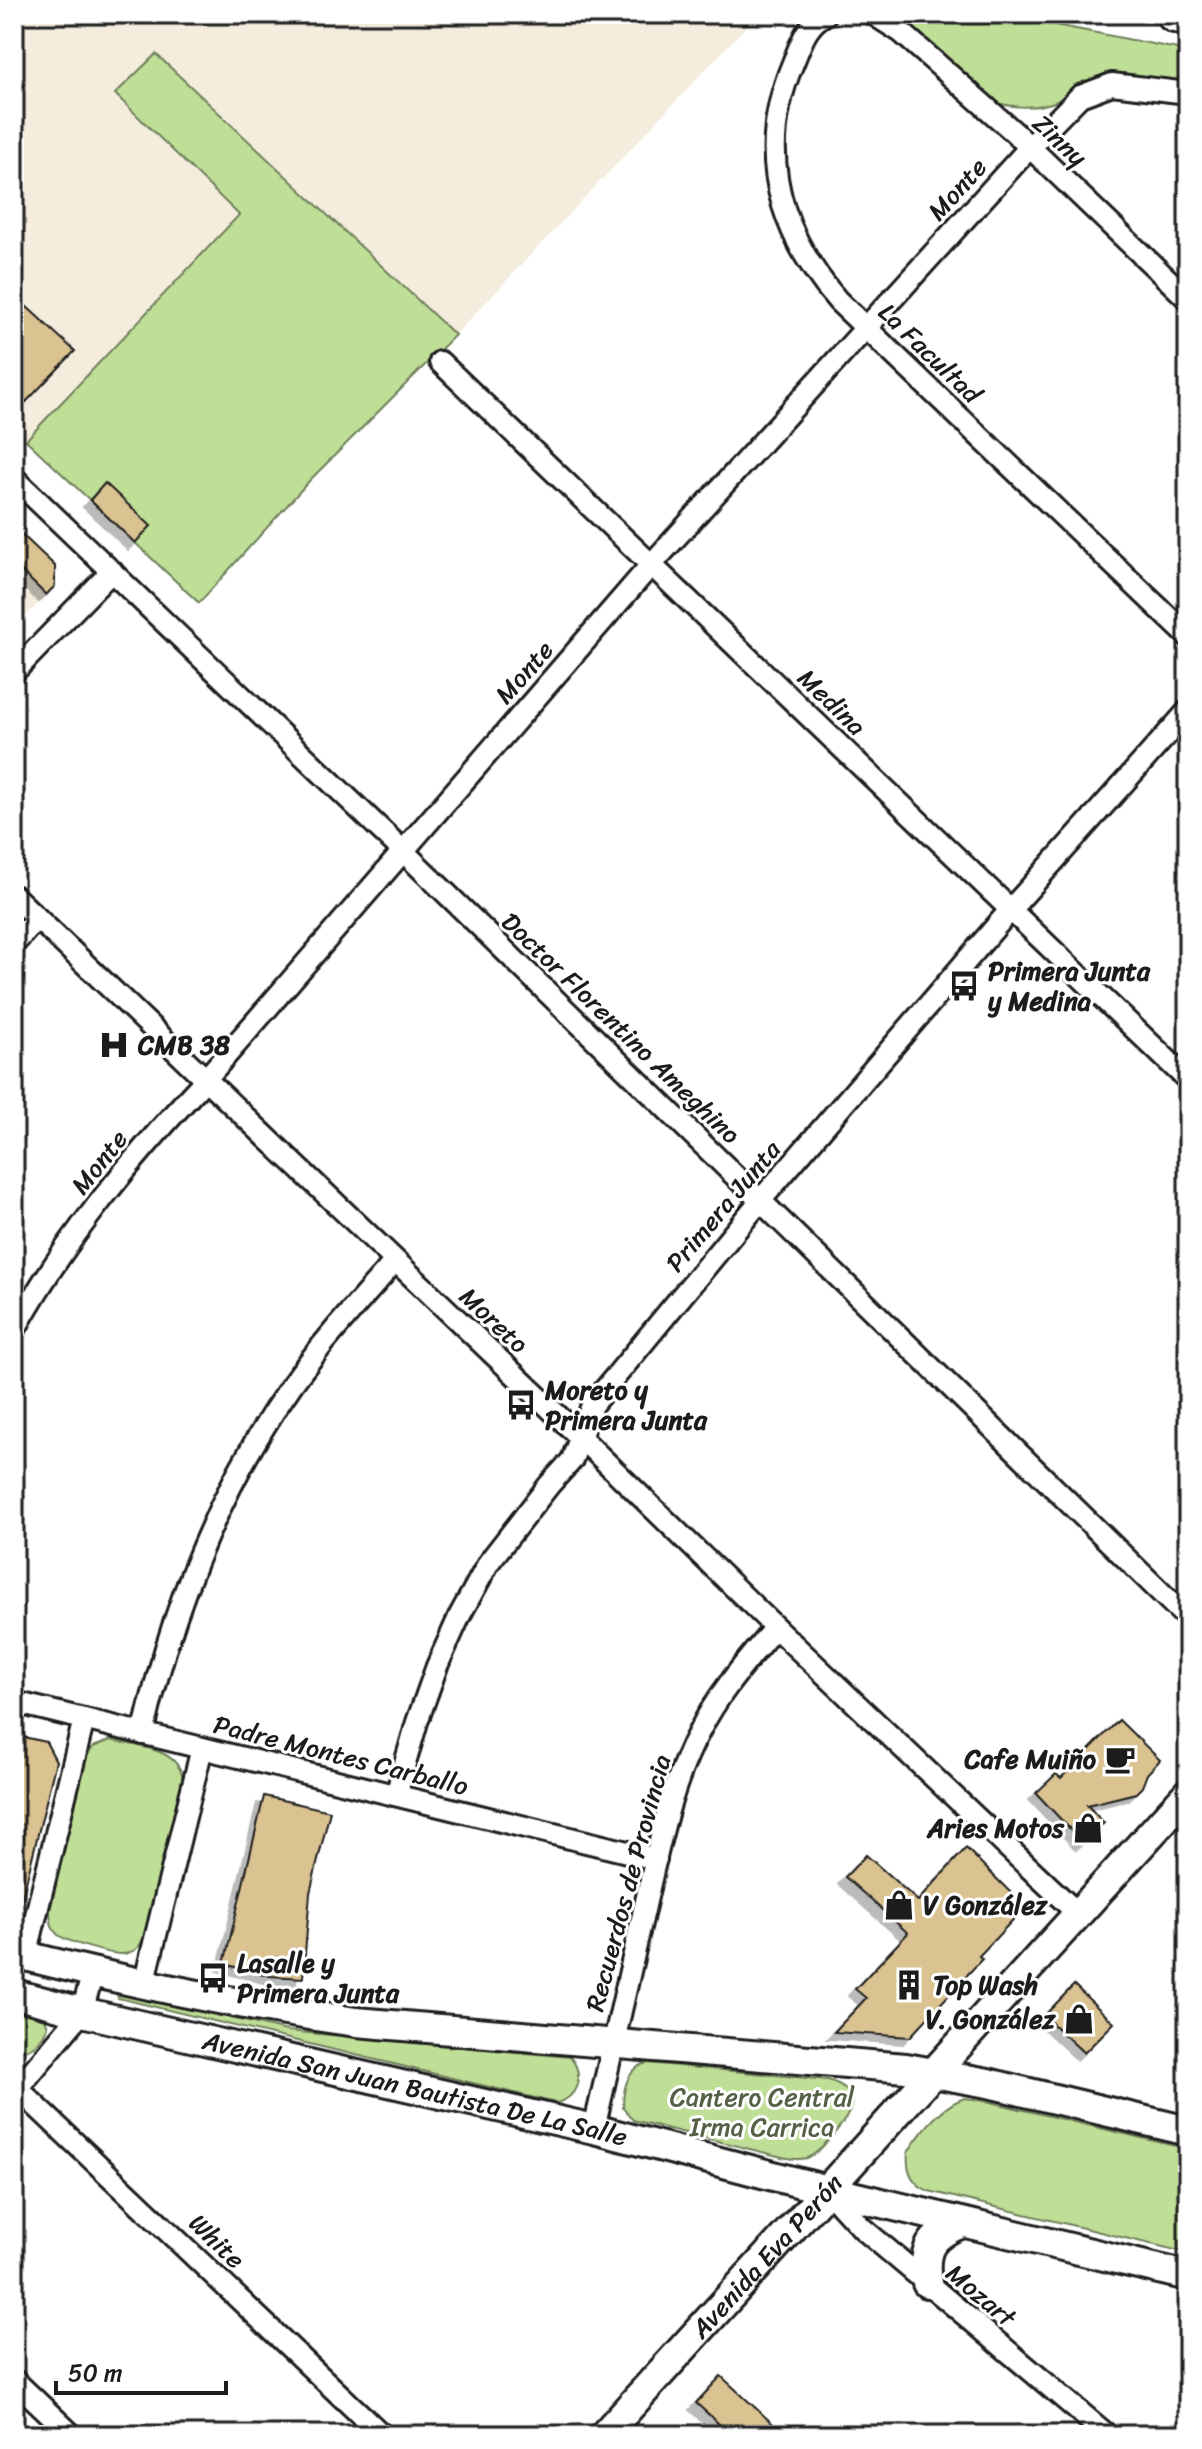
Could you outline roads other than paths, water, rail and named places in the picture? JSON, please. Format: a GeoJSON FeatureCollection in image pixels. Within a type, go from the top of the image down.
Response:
{"type":"FeatureCollection","features":[{"type":"Feature","properties":{"kind":"highway"},"geometry":{"type":"LineString","coordinates":[[1175,14],[1188,17]]}},
{"type":"Feature","properties":{"kind":"street","name":"La Facultad"},"geometry":{"type":"LineString","coordinates":[[826,14],[810,25],[783,86],[777,111],[774,152],[779,193],[808,260],[824,284],[866,327],[1188,636]]}},
{"type":"Feature","properties":{"kind":"street","name":"Zinny"},"geometry":{"type":"LineString","coordinates":[[873,14],[892,25],[1030,147],[1188,299]]}},
{"type":"Feature","properties":{"kind":"street","name":"Monte"},"geometry":{"type":"LineString","coordinates":[[14,1331],[107,1189],[404,852],[650,566],[1030,147],[1080,96],[1112,84],[1188,93]]}},
{"type":"Feature","properties":{"kind":"street","name":"Medina"},"geometry":{"type":"LineString","coordinates":[[440,362],[1188,1080]]}},
{"type":"Feature","properties":{"kind":"street","name":"Doctor Florentino Ameghino"},"geometry":{"type":"LineString","coordinates":[[14,478],[404,852],[1188,1619]]}},
{"type":"Feature","properties":{"kind":"street"},"geometry":{"type":"LineString","coordinates":[[14,672],[112,571]]}},
{"type":"Feature","properties":{"kind":"street","name":"Primera Junta"},"geometry":{"type":"LineString","coordinates":[[396,1795],[422,1708],[460,1615],[489,1562],[572,1460],[592,1405],[760,1201],[1011,909],[1188,711]]}},
{"type":"Feature","properties":{"kind":"street","name":"Moreto"},"geometry":{"type":"LineString","coordinates":[[14,896],[1078,1914]]}},
{"type":"Feature","properties":{"kind":"street"},"geometry":{"type":"LineString","coordinates":[[14,944],[37,918]]}},
{"type":"Feature","properties":{"kind":"street"},"geometry":{"type":"LineString","coordinates":[[143,1734],[158,1666],[186,1586],[230,1487],[300,1374],[395,1261]]}},
{"type":"Feature","properties":{"kind":"street","name":"Recuerdos de Provincia"},"geometry":{"type":"LineString","coordinates":[[594,2129],[656,1859],[688,1754],[699,1730],[740,1668],[775,1627]]}},
{"type":"Feature","properties":{"kind":"street","name":"Padre Montes Carballo"},"geometry":{"type":"LineString","coordinates":[[14,1702],[656,1859]]}},
{"type":"Feature","properties":{"kind":"street"},"geometry":{"type":"LineString","coordinates":[[20,1954],[84,1719]]}},
{"type":"Feature","properties":{"kind":"street"},"geometry":{"type":"LineString","coordinates":[[144,1984],[202,1748]]}},
{"type":"Feature","properties":{"kind":"street","name":"Avenida Eva Perón"},"geometry":{"type":"LineString","coordinates":[[604,2435],[1188,1793]]}},
{"type":"Feature","properties":{"kind":"street","name":"Avenida San Juan Bautista De La Salle"},"geometry":{"type":"LineString","coordinates":[[20,1954],[144,1984],[280,2011],[356,2022],[936,2073],[1188,2131]]}},
{"type":"Feature","properties":{"kind":"street"},"geometry":{"type":"LineString","coordinates":[[15,2089],[82,2012],[93,1972]]}},
{"type":"Feature","properties":{"kind":"street","name":"Avenida San Juan Bautista De La Salle"},"geometry":{"type":"LineString","coordinates":[[14,1994],[594,2129],[827,2190],[1188,2276]]}},
{"type":"Feature","properties":{"kind":"street","name":"White"},"geometry":{"type":"LineString","coordinates":[[15,2089],[382,2435]]}},
{"type":"Feature","properties":{"kind":"street","name":"Mozart"},"geometry":{"type":"LineString","coordinates":[[827,2190],[862,2228],[1107,2435]]}},
{"type":"Feature","properties":{"kind":"street"},"geometry":{"type":"LineString","coordinates":[[927,2283],[924,2263],[930,2245],[944,2230],[962,2223]]}},
{"type":"Feature","properties":{"kind":"street"},"geometry":{"type":"LineString","coordinates":[[14,2380],[72,2435]]}},
{"type":"Feature","properties":{"kind":"place","name":"Primera Junta y Medina"},"geometry":{"type":"Point","coordinates":[964,986]}},
{"type":"Feature","properties":{"kind":"place","name":"CMB 38"},"geometry":{"type":"Point","coordinates":[114,1045]}},
{"type":"Feature","properties":{"kind":"place","name":"Moreto y Primera Junta"},"geometry":{"type":"Point","coordinates":[521,1405]}},
{"type":"Feature","properties":{"kind":"place","name":"Cafe Muiño"},"geometry":{"type":"Point","coordinates":[1120,1759]}},
{"type":"Feature","properties":{"kind":"place","name":"Aries Motos"},"geometry":{"type":"Point","coordinates":[1088,1828]}},
{"type":"Feature","properties":{"kind":"place","name":"V González"},"geometry":{"type":"Point","coordinates":[899,1905]}},
{"type":"Feature","properties":{"kind":"place","name":"Lasalle y Primera Junta"},"geometry":{"type":"Point","coordinates":[213,1978]}},
{"type":"Feature","properties":{"kind":"place","name":"Top Wash"},"geometry":{"type":"Point","coordinates":[909,1985]}},
{"type":"Feature","properties":{"kind":"place","name":"V. González"},"geometry":{"type":"Point","coordinates":[1079,2019]}},
{"type":"Feature","properties":{"kind":"park label","name":"Cantero Central Irma Carrica"},"geometry":{"type":"Point","coordinates":[762,2112]}}]}
